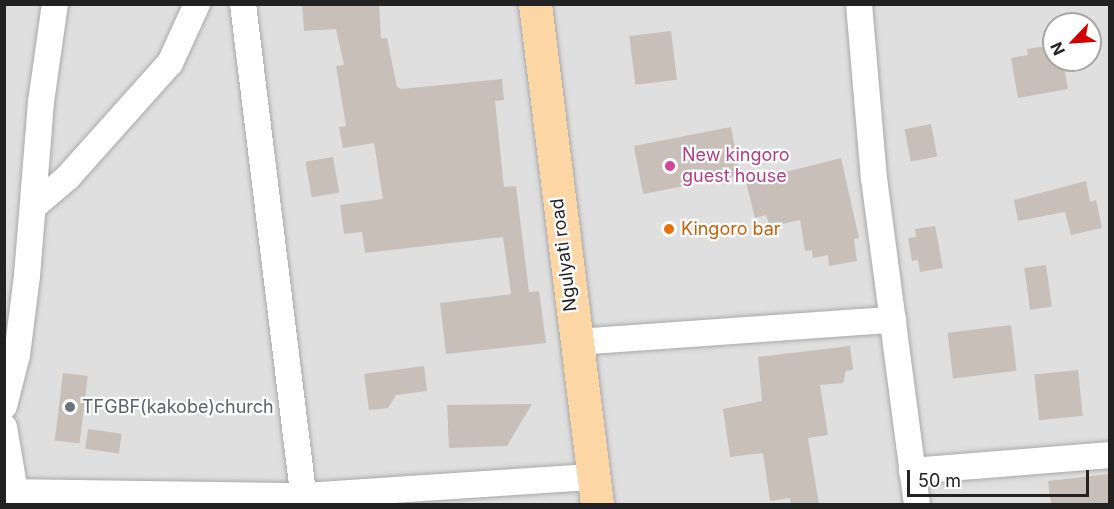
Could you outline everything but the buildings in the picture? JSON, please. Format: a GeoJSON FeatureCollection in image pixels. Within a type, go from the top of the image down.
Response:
{"type":"FeatureCollection","features":[{"type":"Feature","properties":{"kind":"main road","name":"Ngulyati road"},"geometry":{"type":"LineString","coordinates":[[535,4],[574,342],[595,491]]}},
{"type":"Feature","properties":{"kind":"street"},"geometry":{"type":"LineString","coordinates":[[4,406],[17,356],[55,4]]}},
{"type":"Feature","properties":{"kind":"street"},"geometry":{"type":"LineString","coordinates":[[33,207],[76,169],[170,63],[197,4]]}},
{"type":"Feature","properties":{"kind":"street"},"geometry":{"type":"LineString","coordinates":[[243,4],[303,500]]}},
{"type":"Feature","properties":{"kind":"street"},"geometry":{"type":"LineString","coordinates":[[859,4],[874,178],[917,504]]}},
{"type":"Feature","properties":{"kind":"street"},"geometry":{"type":"LineString","coordinates":[[574,342],[893,320]]}},
{"type":"Feature","properties":{"kind":"street"},"geometry":{"type":"LineString","coordinates":[[4,427],[12,496],[303,500],[595,491]]}},
{"type":"Feature","properties":{"kind":"street"},"geometry":{"type":"LineString","coordinates":[[912,471],[1110,455]]}},
{"type":"Feature","properties":{"kind":"shaded area"},"geometry":{"type":"Polygon","coordinates":[[[5,5],[1109,5],[1109,504],[5,504],[5,5]]]}},
{"type":"Feature","properties":{"kind":"place","name":"New kingoro guest house"},"geometry":{"type":"Point","coordinates":[670,166]}},
{"type":"Feature","properties":{"kind":"place","name":"Kingoro bar"},"geometry":{"type":"Point","coordinates":[669,229]}},
{"type":"Feature","properties":{"kind":"place","name":"TFGBF(kakobe)church"},"geometry":{"type":"Point","coordinates":[70,407]}}]}
